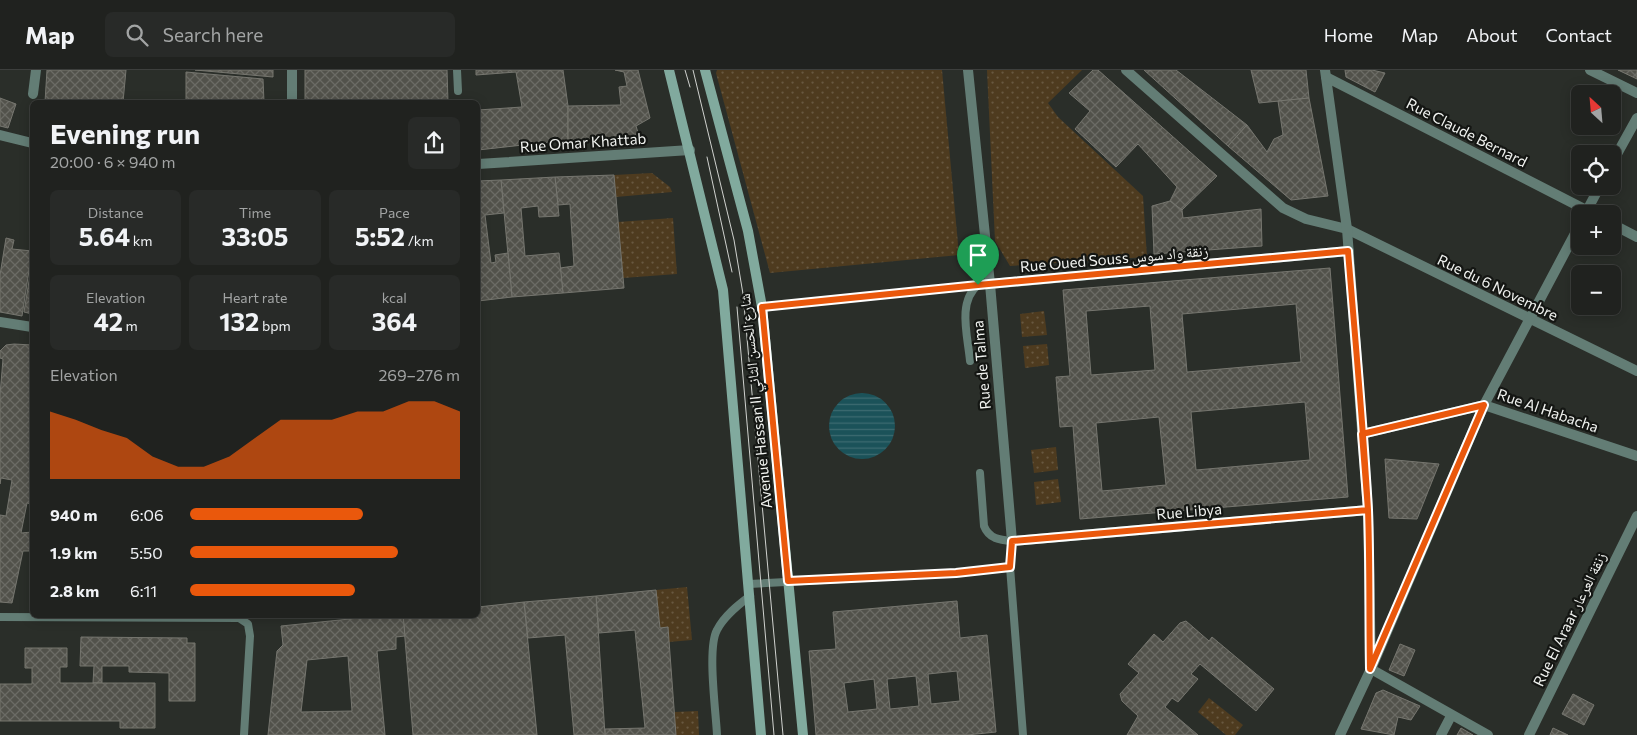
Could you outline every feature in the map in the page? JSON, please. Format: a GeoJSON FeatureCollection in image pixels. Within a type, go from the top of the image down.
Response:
{"type":"FeatureCollection","features":[{"type":"Feature","properties":{"kind":"main road","name":"Avenue Hassan II شارع الحسن الثاني"},"geometry":{"type":"LineString","coordinates":[[669,70],[723,290],[762,735]]}},
{"type":"Feature","properties":{"kind":"main road","name":"Avenue Hassan II شارع الحسن الثاني"},"geometry":{"type":"LineString","coordinates":[[707,72],[748,231],[762,307],[803,735]]}},
{"type":"Feature","properties":{"kind":"street"},"geometry":{"type":"LineString","coordinates":[[33,94],[36,70]]}},
{"type":"Feature","properties":{"kind":"street"},"geometry":{"type":"LineString","coordinates":[[292,70],[292,100]]}},
{"type":"Feature","properties":{"kind":"street","name":"Rue de Talma"},"geometry":{"type":"LineString","coordinates":[[968,70],[990,284],[1012,541]]}},
{"type":"Feature","properties":{"kind":"street","name":"Rue du 6 Novembre"},"geometry":{"type":"LineString","coordinates":[[1126,70],[1283,208],[1306,219],[1347,229],[1637,371]]}},
{"type":"Feature","properties":{"kind":"street"},"geometry":{"type":"LineString","coordinates":[[1590,70],[1637,93]]}},
{"type":"Feature","properties":{"kind":"street"},"geometry":{"type":"LineString","coordinates":[[1325,74],[1347,229],[1368,510],[1370,669]]}},
{"type":"Feature","properties":{"kind":"street","name":"Rue Claude Bernard"},"geometry":{"type":"LineString","coordinates":[[1325,74],[1576,205]]}},
{"type":"Feature","properties":{"kind":"street"},"geometry":{"type":"LineString","coordinates":[[1621,147],[1637,118]]}},
{"type":"Feature","properties":{"kind":"street"},"geometry":{"type":"LineString","coordinates":[[0,135],[30,142]]}},
{"type":"Feature","properties":{"kind":"street","name":"Rue Omar Khattab"},"geometry":{"type":"LineString","coordinates":[[480,164],[690,150]]}},
{"type":"Feature","properties":{"kind":"street"},"geometry":{"type":"LineString","coordinates":[[1621,229],[1637,237]]}},
{"type":"Feature","properties":{"kind":"street"},"geometry":{"type":"LineString","coordinates":[[1340,735],[1484,405],[1531,320],[1571,242]]}},
{"type":"Feature","properties":{"kind":"street","name":"Rue Oued Souss زنقة واد سوس"},"geometry":{"type":"LineString","coordinates":[[990,284],[1348,251]]}},
{"type":"Feature","properties":{"kind":"street"},"geometry":{"type":"LineString","coordinates":[[0,322],[30,327]]}},
{"type":"Feature","properties":{"kind":"street","name":"Rue Al Habacha"},"geometry":{"type":"LineString","coordinates":[[1362,434],[1484,405],[1637,456]]}},
{"type":"Feature","properties":{"kind":"street","name":"Rue Libya"},"geometry":{"type":"LineString","coordinates":[[1012,541],[1368,510]]}},
{"type":"Feature","properties":{"kind":"street","name":"Rue El Araar زنقة العرعار"},"geometry":{"type":"LineString","coordinates":[[1528,735],[1637,516]]}},
{"type":"Feature","properties":{"kind":"street"},"geometry":{"type":"LineString","coordinates":[[1370,669],[1488,735]]}},
{"type":"Feature","properties":{"kind":"street"},"geometry":{"type":"LineString","coordinates":[[1441,735],[1451,716]]}},
{"type":"Feature","properties":{"kind":"lane"},"geometry":{"type":"LineString","coordinates":[[456,70],[458,91]]}},
{"type":"Feature","properties":{"kind":"lane","name":"Rue Oued Souss زنقة واد سوس"},"geometry":{"type":"LineString","coordinates":[[762,307],[990,284]]}},
{"type":"Feature","properties":{"kind":"lane"},"geometry":{"type":"LineString","coordinates":[[970,361],[966,302],[971,291],[978,285]]}},
{"type":"Feature","properties":{"kind":"lane"},"geometry":{"type":"LineString","coordinates":[[980,473],[986,532],[998,539],[1012,541]]}},
{"type":"Feature","properties":{"kind":"lane","name":"Rue de Talma"},"geometry":{"type":"LineString","coordinates":[[1012,541],[1010,567],[1024,735]]}},
{"type":"Feature","properties":{"kind":"lane"},"geometry":{"type":"LineString","coordinates":[[749,584],[956,573],[1010,567]]}},
{"type":"Feature","properties":{"kind":"lane"},"geometry":{"type":"LineString","coordinates":[[717,735],[713,658],[715,634],[724,619],[750,596]]}},
{"type":"Feature","properties":{"kind":"lane"},"geometry":{"type":"LineString","coordinates":[[0,617],[30,617]]}},
{"type":"Feature","properties":{"kind":"lane"},"geometry":{"type":"LineString","coordinates":[[239,618],[248,624],[250,636],[244,735]]}},
{"type":"Feature","properties":{"kind":"shaded area"},"geometry":{"type":"Polygon","coordinates":[[[717,70],[942,70],[959,255],[770,273],[716,73],[717,70]]]}},
{"type":"Feature","properties":{"kind":"shaded area"},"geometry":{"type":"Polygon","coordinates":[[[987,70],[1082,70],[1048,103],[1058,117],[1143,196],[1147,257],[1010,266],[995,241],[987,70]]]}},
{"type":"Feature","properties":{"kind":"shaded area"},"geometry":{"type":"Polygon","coordinates":[[[652,173],[670,187],[672,192],[616,197],[614,175],[652,173]]]}},
{"type":"Feature","properties":{"kind":"shaded area"},"geometry":{"type":"Polygon","coordinates":[[[673,218],[677,274],[623,278],[618,222],[673,218]]]}},
{"type":"Feature","properties":{"kind":"shaded area"},"geometry":{"type":"Polygon","coordinates":[[[1044,311],[1047,335],[1022,337],[1020,314],[1044,311]]]}},
{"type":"Feature","properties":{"kind":"shaded area"},"geometry":{"type":"Polygon","coordinates":[[[1047,344],[1049,365],[1025,368],[1023,346],[1047,344]]]}},
{"type":"Feature","properties":{"kind":"shaded area"},"geometry":{"type":"Polygon","coordinates":[[[1056,447],[1058,470],[1034,473],[1031,450],[1056,447]]]}},
{"type":"Feature","properties":{"kind":"shaded area"},"geometry":{"type":"Polygon","coordinates":[[[1058,479],[1061,502],[1036,505],[1034,482],[1058,479]]]}},
{"type":"Feature","properties":{"kind":"shaded area"},"geometry":{"type":"Polygon","coordinates":[[[687,587],[692,640],[669,642],[668,627],[660,628],[656,590],[687,587]]]}},
{"type":"Feature","properties":{"kind":"shaded area"},"geometry":{"type":"Polygon","coordinates":[[[1209,698],[1243,725],[1235,735],[1226,735],[1198,712],[1209,698]]]}},
{"type":"Feature","properties":{"kind":"shaded area"},"geometry":{"type":"Polygon","coordinates":[[[698,711],[699,735],[676,735],[674,712],[698,711]]]}},
{"type":"Feature","properties":{"kind":"water"},"geometry":{"type":"Polygon","coordinates":[[[862,393],[875,396],[885,403],[892,413],[895,426],[892,439],[885,449],[875,456],[862,459],[849,456],[839,449],[832,439],[829,426],[832,413],[839,403],[849,396],[862,393]]]}},
{"type":"Feature","properties":{"kind":"building"},"geometry":{"type":"Polygon","coordinates":[[[47,70],[126,70],[123,100],[45,100],[47,70]]]}},
{"type":"Feature","properties":{"kind":"building"},"geometry":{"type":"Polygon","coordinates":[[[195,70],[273,70],[273,77],[195,70]]]}},
{"type":"Feature","properties":{"kind":"building"},"geometry":{"type":"Polygon","coordinates":[[[305,70],[447,70],[448,100],[305,100],[305,70]]]}},
{"type":"Feature","properties":{"kind":"building"},"geometry":{"type":"Polygon","coordinates":[[[476,70],[563,70],[568,106],[568,140],[480,150],[480,110],[522,107],[516,72],[476,75],[476,70]]]}},
{"type":"Feature","properties":{"kind":"building"},"geometry":{"type":"Polygon","coordinates":[[[615,70],[638,70],[650,118],[636,126],[639,136],[568,140],[568,106],[621,105],[619,87],[627,86],[624,72],[615,70]]]}},
{"type":"Feature","properties":{"kind":"building"},"geometry":{"type":"Polygon","coordinates":[[[1093,70],[1098,70],[1217,176],[1182,210],[1170,201],[1177,187],[1138,144],[1116,167],[1075,129],[1090,111],[1069,93],[1093,70]]]}},
{"type":"Feature","properties":{"kind":"building"},"geometry":{"type":"Polygon","coordinates":[[[1144,70],[1176,70],[1247,125],[1228,146],[1144,70]]]}},
{"type":"Feature","properties":{"kind":"building"},"geometry":{"type":"Polygon","coordinates":[[[1251,70],[1306,70],[1309,98],[1259,103],[1251,70]]]}},
{"type":"Feature","properties":{"kind":"building"},"geometry":{"type":"Polygon","coordinates":[[[1345,70],[1372,70],[1385,73],[1375,92],[1346,77],[1345,70]]]}},
{"type":"Feature","properties":{"kind":"building"},"geometry":{"type":"Polygon","coordinates":[[[1618,70],[1637,70],[1637,79],[1618,70]]]}},
{"type":"Feature","properties":{"kind":"building"},"geometry":{"type":"Polygon","coordinates":[[[186,72],[263,79],[264,100],[186,100],[186,72]]]}},
{"type":"Feature","properties":{"kind":"building"},"geometry":{"type":"Polygon","coordinates":[[[0,98],[16,104],[8,128],[0,126],[0,98]]]}},
{"type":"Feature","properties":{"kind":"building"},"geometry":{"type":"Polygon","coordinates":[[[1309,98],[1328,196],[1291,200],[1228,146],[1247,125],[1267,152],[1274,139],[1283,135],[1278,101],[1309,98]]]}},
{"type":"Feature","properties":{"kind":"building"},"geometry":{"type":"Polygon","coordinates":[[[614,175],[624,288],[563,293],[560,268],[574,266],[570,204],[558,205],[555,177],[614,175]]]}},
{"type":"Feature","properties":{"kind":"building"},"geometry":{"type":"Polygon","coordinates":[[[555,177],[559,216],[539,217],[538,206],[521,208],[525,256],[559,253],[563,293],[512,297],[501,180],[555,177]]]}},
{"type":"Feature","properties":{"kind":"building"},"geometry":{"type":"Polygon","coordinates":[[[501,180],[504,213],[485,215],[491,263],[496,262],[495,255],[508,253],[512,297],[480,301],[480,181],[501,180]]]}},
{"type":"Feature","properties":{"kind":"building"},"geometry":{"type":"Polygon","coordinates":[[[1170,201],[1182,210],[1183,218],[1261,209],[1262,246],[1154,254],[1152,206],[1170,201]]]}},
{"type":"Feature","properties":{"kind":"building"},"geometry":{"type":"Polygon","coordinates":[[[6,238],[14,240],[12,249],[30,251],[30,264],[22,316],[0,312],[0,275],[6,238]]]}},
{"type":"Feature","properties":{"kind":"building"},"geometry":{"type":"Polygon","coordinates":[[[1330,268],[1348,497],[1080,519],[1073,426],[1060,427],[1056,377],[1070,376],[1063,290],[1330,268]],[[1296,304],[1182,314],[1187,372],[1301,362],[1296,304]],[[1150,306],[1086,311],[1091,375],[1155,370],[1150,306]],[[1305,402],[1191,412],[1196,470],[1310,460],[1305,402]],[[1159,417],[1096,423],[1102,491],[1166,485],[1159,417]]]}},
{"type":"Feature","properties":{"kind":"building"},"geometry":{"type":"Polygon","coordinates":[[[30,275],[30,314],[24,312],[30,275]]]}},
{"type":"Feature","properties":{"kind":"building"},"geometry":{"type":"Polygon","coordinates":[[[6,345],[30,345],[30,504],[27,503],[21,533],[30,532],[30,551],[23,551],[12,603],[0,602],[0,515],[6,516],[12,480],[1,478],[0,484],[0,395],[3,359],[0,358],[0,351],[6,345]]]}},
{"type":"Feature","properties":{"kind":"building"},"geometry":{"type":"Polygon","coordinates":[[[1385,459],[1439,464],[1417,519],[1389,518],[1385,459]]]}},
{"type":"Feature","properties":{"kind":"building"},"geometry":{"type":"Polygon","coordinates":[[[656,590],[660,628],[668,627],[676,735],[605,735],[605,729],[645,728],[635,630],[599,633],[596,596],[656,590]]]}},
{"type":"Feature","properties":{"kind":"building"},"geometry":{"type":"Polygon","coordinates":[[[596,596],[605,735],[574,735],[565,635],[528,638],[524,602],[596,596]]]}},
{"type":"Feature","properties":{"kind":"building"},"geometry":{"type":"Polygon","coordinates":[[[957,601],[960,638],[987,635],[996,732],[967,735],[816,735],[809,651],[836,649],[833,612],[957,601]],[[957,671],[928,674],[931,704],[960,701],[957,671]],[[916,676],[887,679],[890,709],[919,706],[916,676]],[[874,679],[844,683],[848,712],[877,709],[874,679]]]}},
{"type":"Feature","properties":{"kind":"building"},"geometry":{"type":"Polygon","coordinates":[[[524,602],[537,735],[413,735],[403,618],[480,618],[480,607],[524,602]]]}},
{"type":"Feature","properties":{"kind":"building"},"geometry":{"type":"Polygon","coordinates":[[[360,618],[403,618],[405,636],[396,637],[396,649],[377,651],[385,735],[268,735],[277,651],[283,645],[281,626],[360,618]],[[348,656],[307,660],[301,712],[352,711],[348,656]]]}},
{"type":"Feature","properties":{"kind":"building"},"geometry":{"type":"Polygon","coordinates":[[[1186,621],[1209,641],[1212,637],[1274,689],[1256,711],[1200,664],[1191,674],[1198,679],[1178,702],[1172,698],[1165,707],[1198,735],[1127,735],[1138,716],[1122,701],[1120,694],[1139,673],[1128,664],[1154,634],[1163,642],[1180,623],[1186,621]]]}},
{"type":"Feature","properties":{"kind":"building"},"geometry":{"type":"Polygon","coordinates":[[[81,637],[187,638],[187,643],[195,643],[195,701],[169,701],[169,673],[129,672],[129,666],[102,666],[102,683],[93,683],[94,666],[80,666],[81,637]]]}},
{"type":"Feature","properties":{"kind":"building"},"geometry":{"type":"Polygon","coordinates":[[[1400,644],[1415,650],[1404,676],[1389,670],[1400,644]]]}},
{"type":"Feature","properties":{"kind":"building"},"geometry":{"type":"Polygon","coordinates":[[[25,648],[67,648],[67,667],[60,667],[60,683],[155,683],[155,728],[120,728],[120,721],[0,721],[0,684],[32,684],[32,668],[25,668],[25,648]]]}},
{"type":"Feature","properties":{"kind":"building"},"geometry":{"type":"Polygon","coordinates":[[[1383,690],[1420,706],[1411,720],[1398,717],[1394,735],[1361,729],[1376,693],[1383,690]]]}},
{"type":"Feature","properties":{"kind":"building"},"geometry":{"type":"Polygon","coordinates":[[[1573,694],[1594,705],[1584,725],[1562,714],[1573,694]]]}},
{"type":"Feature","properties":{"kind":"building"},"geometry":{"type":"Polygon","coordinates":[[[1461,728],[1473,735],[1457,735],[1461,728]]]}},
{"type":"Feature","properties":{"kind":"building"},"geometry":{"type":"Polygon","coordinates":[[[1553,728],[1568,735],[1550,735],[1553,728]]]}},
{"type":"Feature","properties":{"kind":"tram line"},"geometry":{"type":"LineString","coordinates":[[685,70],[690,87]]}},
{"type":"Feature","properties":{"kind":"tram line"},"geometry":{"type":"LineString","coordinates":[[693,70],[734,240],[743,294],[783,735]]}},
{"type":"Feature","properties":{"kind":"tram line"},"geometry":{"type":"LineString","coordinates":[[707,157],[732,272]]}},
{"type":"Feature","properties":{"kind":"tram line"},"geometry":{"type":"LineString","coordinates":[[737,307],[774,735]]}},
{"type":"Feature","properties":{"kind":"route"},"geometry":{"type":"LineString","coordinates":[[978,285],[762,307],[788,581],[956,573],[1010,567],[1012,541],[1368,510],[1362,434],[1484,405],[1370,669],[1368,510],[1365,472],[1362,434],[1348,251],[978,285]]}}]}
